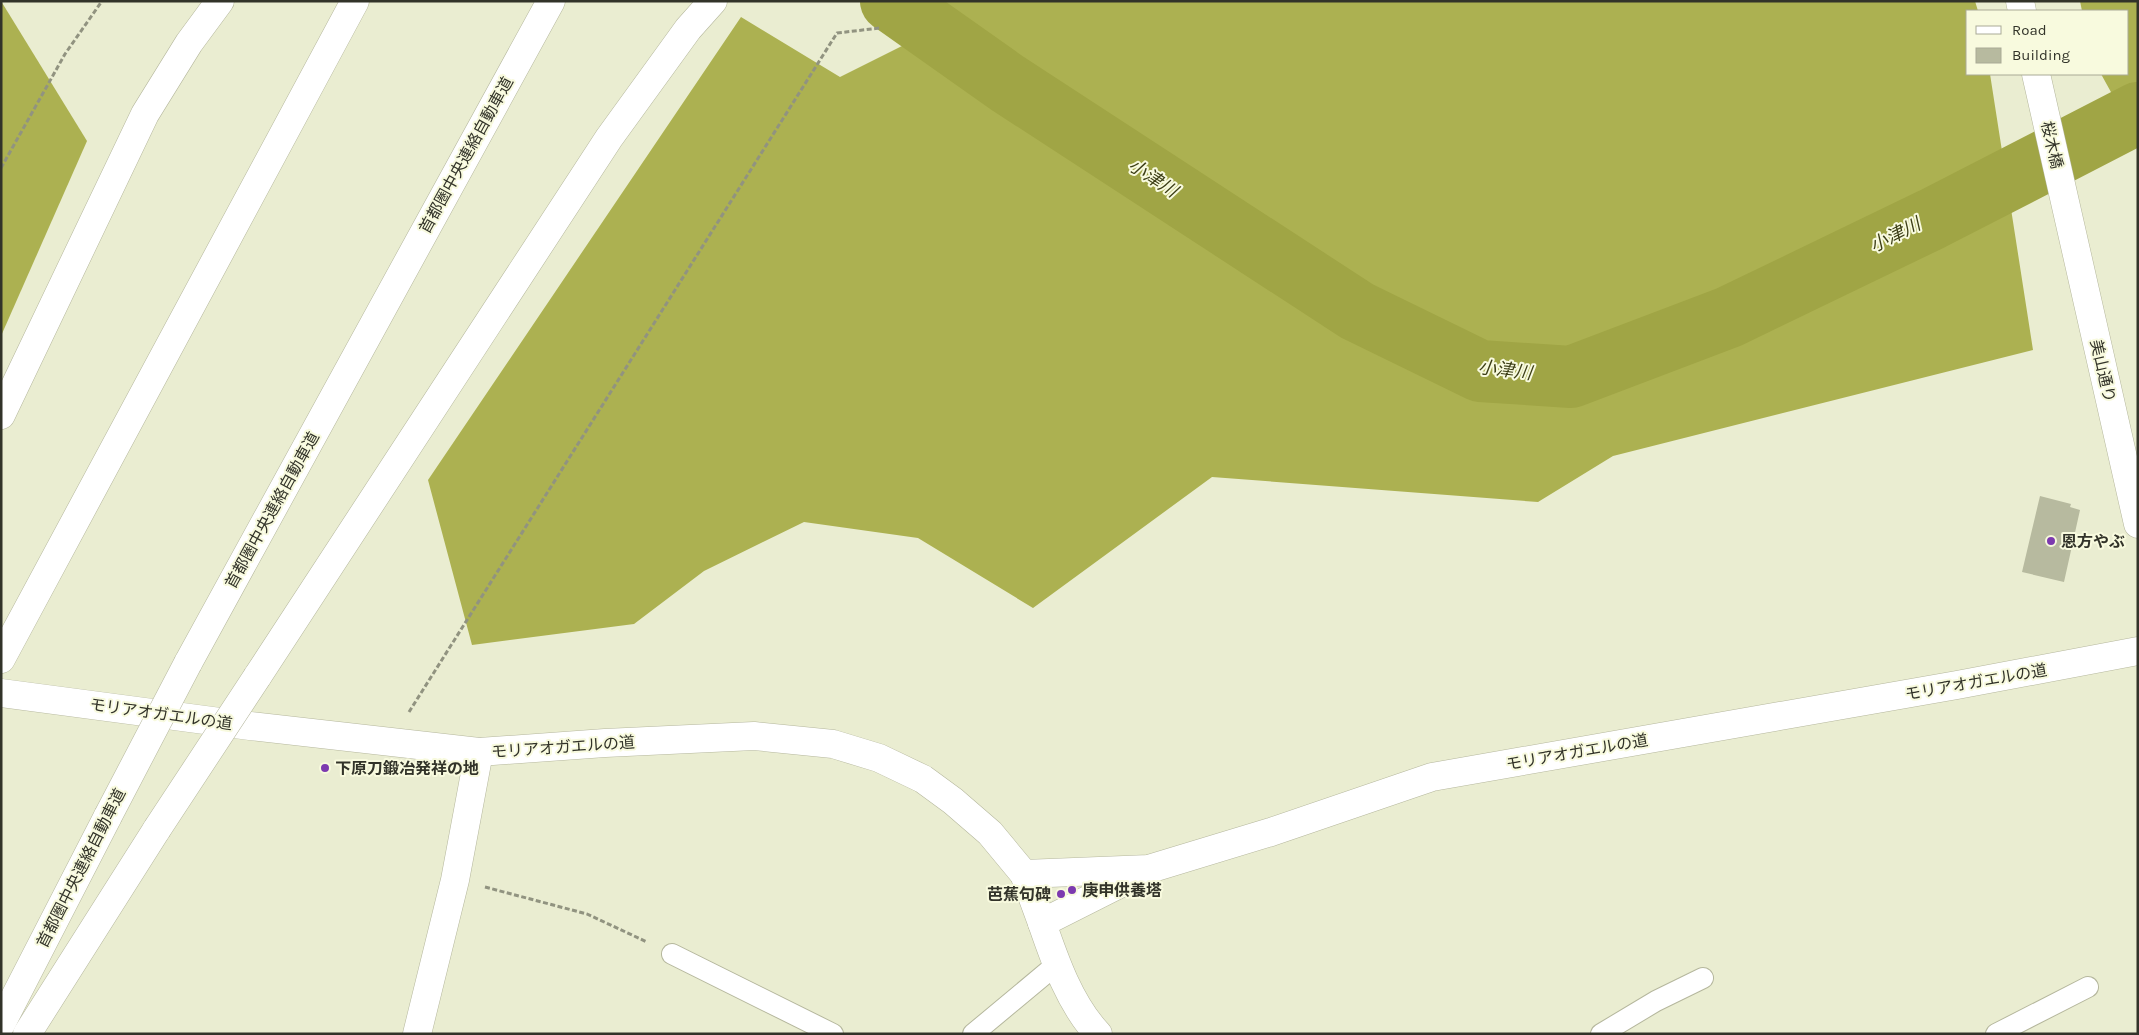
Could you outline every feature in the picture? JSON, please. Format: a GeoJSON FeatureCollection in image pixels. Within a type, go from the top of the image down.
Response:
{"type":"FeatureCollection","features":[{"type":"Feature","properties":{"kind":"main road"},"geometry":{"type":"LineString","coordinates":[[1,415],[145,114],[189,43],[220,1]]}},
{"type":"Feature","properties":{"kind":"main road"},"geometry":{"type":"LineString","coordinates":[[5,652],[355,1]]}},
{"type":"Feature","properties":{"kind":"main road","name":"首都圏中央連絡自動車道"},"geometry":{"type":"LineString","coordinates":[[1,1024],[188,663],[551,1]]}},
{"type":"Feature","properties":{"kind":"main road"},"geometry":{"type":"LineString","coordinates":[[27,1034],[157,829],[609,138],[688,29],[713,1]]}},
{"type":"Feature","properties":{"kind":"main road","name":"桜木橋"},"geometry":{"type":"LineString","coordinates":[[2036,75],[2069,217]]}},
{"type":"Feature","properties":{"kind":"main road","name":"美山通り"},"geometry":{"type":"LineString","coordinates":[[2069,217],[2138,524]]}},
{"type":"Feature","properties":{"kind":"main road","name":"モリアオガエルの道"},"geometry":{"type":"LineString","coordinates":[[1024,874],[1149,869],[1271,832],[1432,777],[1957,686],[2138,651]]}},
{"type":"Feature","properties":{"kind":"main road","name":"モリアオガエルの道"},"geometry":{"type":"LineString","coordinates":[[1,693],[390,743],[479,752],[605,743],[754,736],[833,744],[879,758],[923,779],[953,801],[990,833],[1024,874],[1057,964],[1087,1022],[1098,1034]]}},
{"type":"Feature","properties":{"kind":"main road"},"geometry":{"type":"LineString","coordinates":[[417,1034],[455,880],[479,752]]}},
{"type":"Feature","properties":{"kind":"main road"},"geometry":{"type":"LineString","coordinates":[[1042,923],[1149,869]]}},
{"type":"Feature","properties":{"kind":"lane"},"geometry":{"type":"LineString","coordinates":[[672,954],[832,1034]]}},
{"type":"Feature","properties":{"kind":"lane"},"geometry":{"type":"LineString","coordinates":[[973,1034],[1057,964]]}},
{"type":"Feature","properties":{"kind":"lane"},"geometry":{"type":"LineString","coordinates":[[1601,1034],[1656,1001],[1703,978]]}},
{"type":"Feature","properties":{"kind":"lane"},"geometry":{"type":"LineString","coordinates":[[1996,1034],[2088,987]]}},
{"type":"Feature","properties":{"kind":"path"},"geometry":{"type":"LineString","coordinates":[[1,168],[65,54],[102,1]]}},
{"type":"Feature","properties":{"kind":"path"},"geometry":{"type":"LineString","coordinates":[[390,743],[837,33],[880,28]]}},
{"type":"Feature","properties":{"kind":"path"},"geometry":{"type":"LineString","coordinates":[[455,880],[587,914],[672,954]]}},
{"type":"Feature","properties":{"kind":"green space"},"geometry":{"type":"Polygon","coordinates":[[[1,1],[87,141],[1,336],[1,1]]]}},
{"type":"Feature","properties":{"kind":"green space"},"geometry":{"type":"Polygon","coordinates":[[[926,1],[1975,1],[1978,10],[1966,10],[1966,75],[1990,75],[2033,350],[1613,456],[1538,502],[1212,477],[1033,608],[918,538],[804,522],[704,571],[634,624],[472,645],[428,480],[741,17],[840,77],[910,42],[926,1]]]}},
{"type":"Feature","properties":{"kind":"green space"},"geometry":{"type":"Polygon","coordinates":[[[2080,1],[2138,1],[2138,141],[2102,75],[2129,75],[2129,10],[2082,10],[2080,1]]]}},
{"type":"Feature","properties":{"kind":"building","name":"恩方やぶ"},"geometry":{"type":"Polygon","coordinates":[[[2040,496],[2071,504],[2070,507],[2080,510],[2064,582],[2022,572],[2040,496]]]}},
{"type":"Feature","properties":{"kind":"waterway","name":"小津川"},"geometry":{"type":"LineString","coordinates":[[891,1],[1007,83],[1357,311],[1480,371],[1571,377],[1729,317],[1932,219],[2138,113]]}},
{"type":"Feature","properties":{"kind":"place","name":"恩方やぶ"},"geometry":{"type":"Point","coordinates":[2051,541]}},
{"type":"Feature","properties":{"kind":"place","name":"下原刀鍛冶発祥の地"},"geometry":{"type":"Point","coordinates":[325,768]}},
{"type":"Feature","properties":{"kind":"place","name":"庚申供養塔"},"geometry":{"type":"Point","coordinates":[1072,890]}},
{"type":"Feature","properties":{"kind":"place","name":"芭蕉句碑"},"geometry":{"type":"Point","coordinates":[1061,894]}}]}
